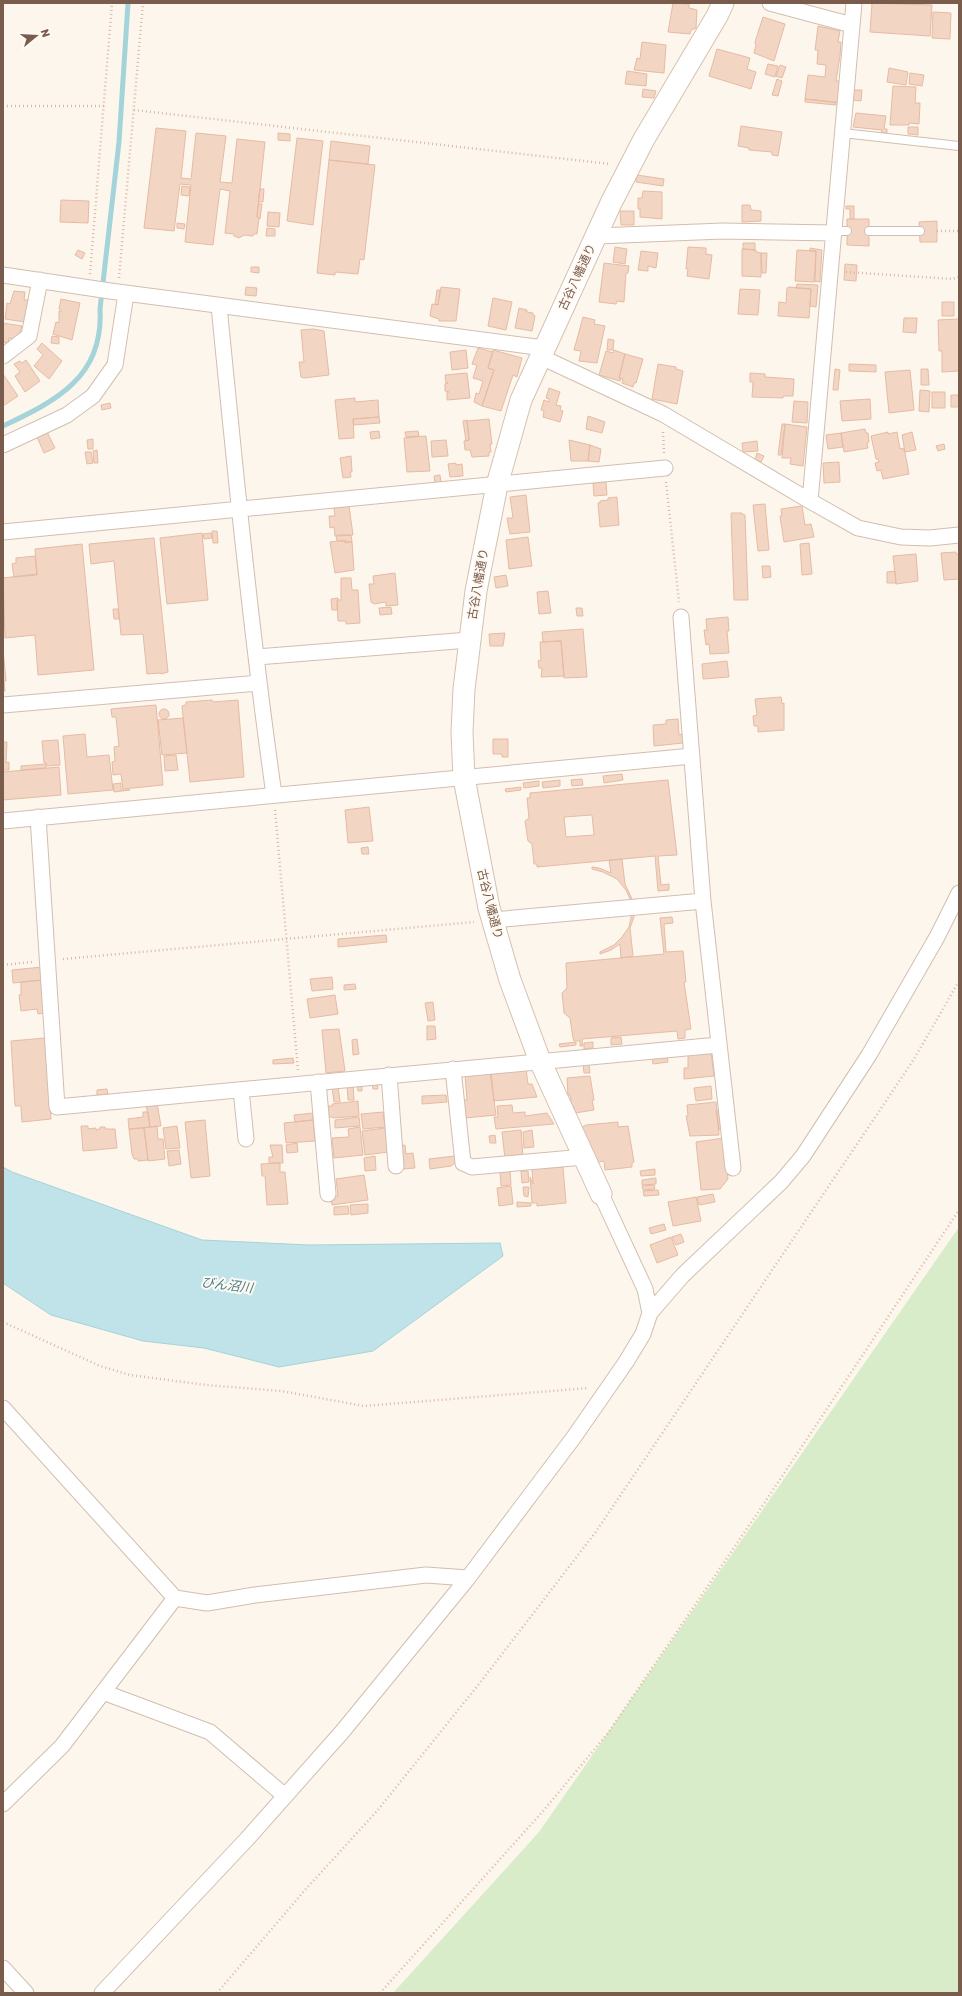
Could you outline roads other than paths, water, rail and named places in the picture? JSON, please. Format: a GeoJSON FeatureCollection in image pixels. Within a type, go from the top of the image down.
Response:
{"type":"FeatureCollection","features":[{"type":"Feature","properties":{"kind":"street","name":"古谷八幡通り"},"geometry":{"type":"LineString","coordinates":[[600,1194],[540,1061],[510,980],[493,920],[475,840],[464,778],[462,724],[464,688],[476,591],[497,485],[520,400],[611,203],[644,139],[717,16],[723,3]]}},
{"type":"Feature","properties":{"kind":"street"},"geometry":{"type":"LineString","coordinates":[[770,3],[852,25]]}},
{"type":"Feature","properties":{"kind":"street"},"geometry":{"type":"LineString","coordinates":[[810,502],[831,271],[838,231],[843,133],[854,3]]}},
{"type":"Feature","properties":{"kind":"street"},"geometry":{"type":"LineString","coordinates":[[597,236],[723,231],[838,231]]}},
{"type":"Feature","properties":{"kind":"street"},"geometry":{"type":"LineString","coordinates":[[3,275],[542,352],[663,414],[770,476],[810,502],[858,528],[901,537],[930,538],[959,535]]}},
{"type":"Feature","properties":{"kind":"street"},"geometry":{"type":"LineString","coordinates":[[3,356],[29,336],[40,280]]}},
{"type":"Feature","properties":{"kind":"street"},"geometry":{"type":"LineString","coordinates":[[3,445],[67,415],[93,396],[115,365],[122,293]]}},
{"type":"Feature","properties":{"kind":"street"},"geometry":{"type":"LineString","coordinates":[[219,306],[257,657],[258,683],[274,795]]}},
{"type":"Feature","properties":{"kind":"street"},"geometry":{"type":"LineString","coordinates":[[3,532],[665,468]]}},
{"type":"Feature","properties":{"kind":"street"},"geometry":{"type":"LineString","coordinates":[[681,617],[703,901],[733,1168]]}},
{"type":"Feature","properties":{"kind":"street"},"geometry":{"type":"LineString","coordinates":[[257,657],[469,640]]}},
{"type":"Feature","properties":{"kind":"street"},"geometry":{"type":"LineString","coordinates":[[3,705],[258,683]]}},
{"type":"Feature","properties":{"kind":"street"},"geometry":{"type":"LineString","coordinates":[[3,821],[692,756]]}},
{"type":"Feature","properties":{"kind":"street"},"geometry":{"type":"LineString","coordinates":[[38,817],[57,1108],[389,1075],[718,1045]]}},
{"type":"Feature","properties":{"kind":"street"},"geometry":{"type":"LineString","coordinates":[[102,1993],[342,1732],[468,1578],[574,1437],[609,1387],[642,1334],[650,1312],[683,1276],[781,1182],[803,1156],[877,1042],[933,944],[959,893]]}},
{"type":"Feature","properties":{"kind":"street"},"geometry":{"type":"LineString","coordinates":[[493,920],[703,901]]}},
{"type":"Feature","properties":{"kind":"street"},"geometry":{"type":"LineString","coordinates":[[453,1069],[463,1163],[472,1167],[584,1157]]}},
{"type":"Feature","properties":{"kind":"street"},"geometry":{"type":"LineString","coordinates":[[389,1075],[396,1166]]}},
{"type":"Feature","properties":{"kind":"street"},"geometry":{"type":"LineString","coordinates":[[318,1082],[328,1194]]}},
{"type":"Feature","properties":{"kind":"street"},"geometry":{"type":"LineString","coordinates":[[241,1090],[246,1140]]}},
{"type":"Feature","properties":{"kind":"street"},"geometry":{"type":"LineString","coordinates":[[600,1194],[645,1289],[650,1312]]}},
{"type":"Feature","properties":{"kind":"street"},"geometry":{"type":"LineString","coordinates":[[3,1408],[175,1598],[206,1603],[255,1595],[426,1576],[468,1578]]}},
{"type":"Feature","properties":{"kind":"street"},"geometry":{"type":"LineString","coordinates":[[3,1804],[62,1746],[175,1598]]}},
{"type":"Feature","properties":{"kind":"street"},"geometry":{"type":"LineString","coordinates":[[104,1692],[210,1732],[284,1796]]}},
{"type":"Feature","properties":{"kind":"street"},"geometry":{"type":"LineString","coordinates":[[3,1968],[26,1993]]}},
{"type":"Feature","properties":{"kind":"lane"},"geometry":{"type":"LineString","coordinates":[[843,133],[959,146]]}},
{"type":"Feature","properties":{"kind":"lane"},"geometry":{"type":"LineString","coordinates":[[869,231],[920,231]]}},
{"type":"Feature","properties":{"kind":"water","name":"びん沼川"},"geometry":{"type":"Polygon","coordinates":[[[3,1167],[12,1172],[202,1240],[309,1245],[500,1243],[503,1256],[373,1351],[279,1367],[204,1348],[143,1341],[51,1315],[3,1283],[3,1167]]]}},
{"type":"Feature","properties":{"kind":"waterway"},"geometry":{"type":"LineString","coordinates":[[3,426],[41,407],[73,384],[85,369],[94,352],[99,333],[100,309],[119,142],[128,3]]}}]}
